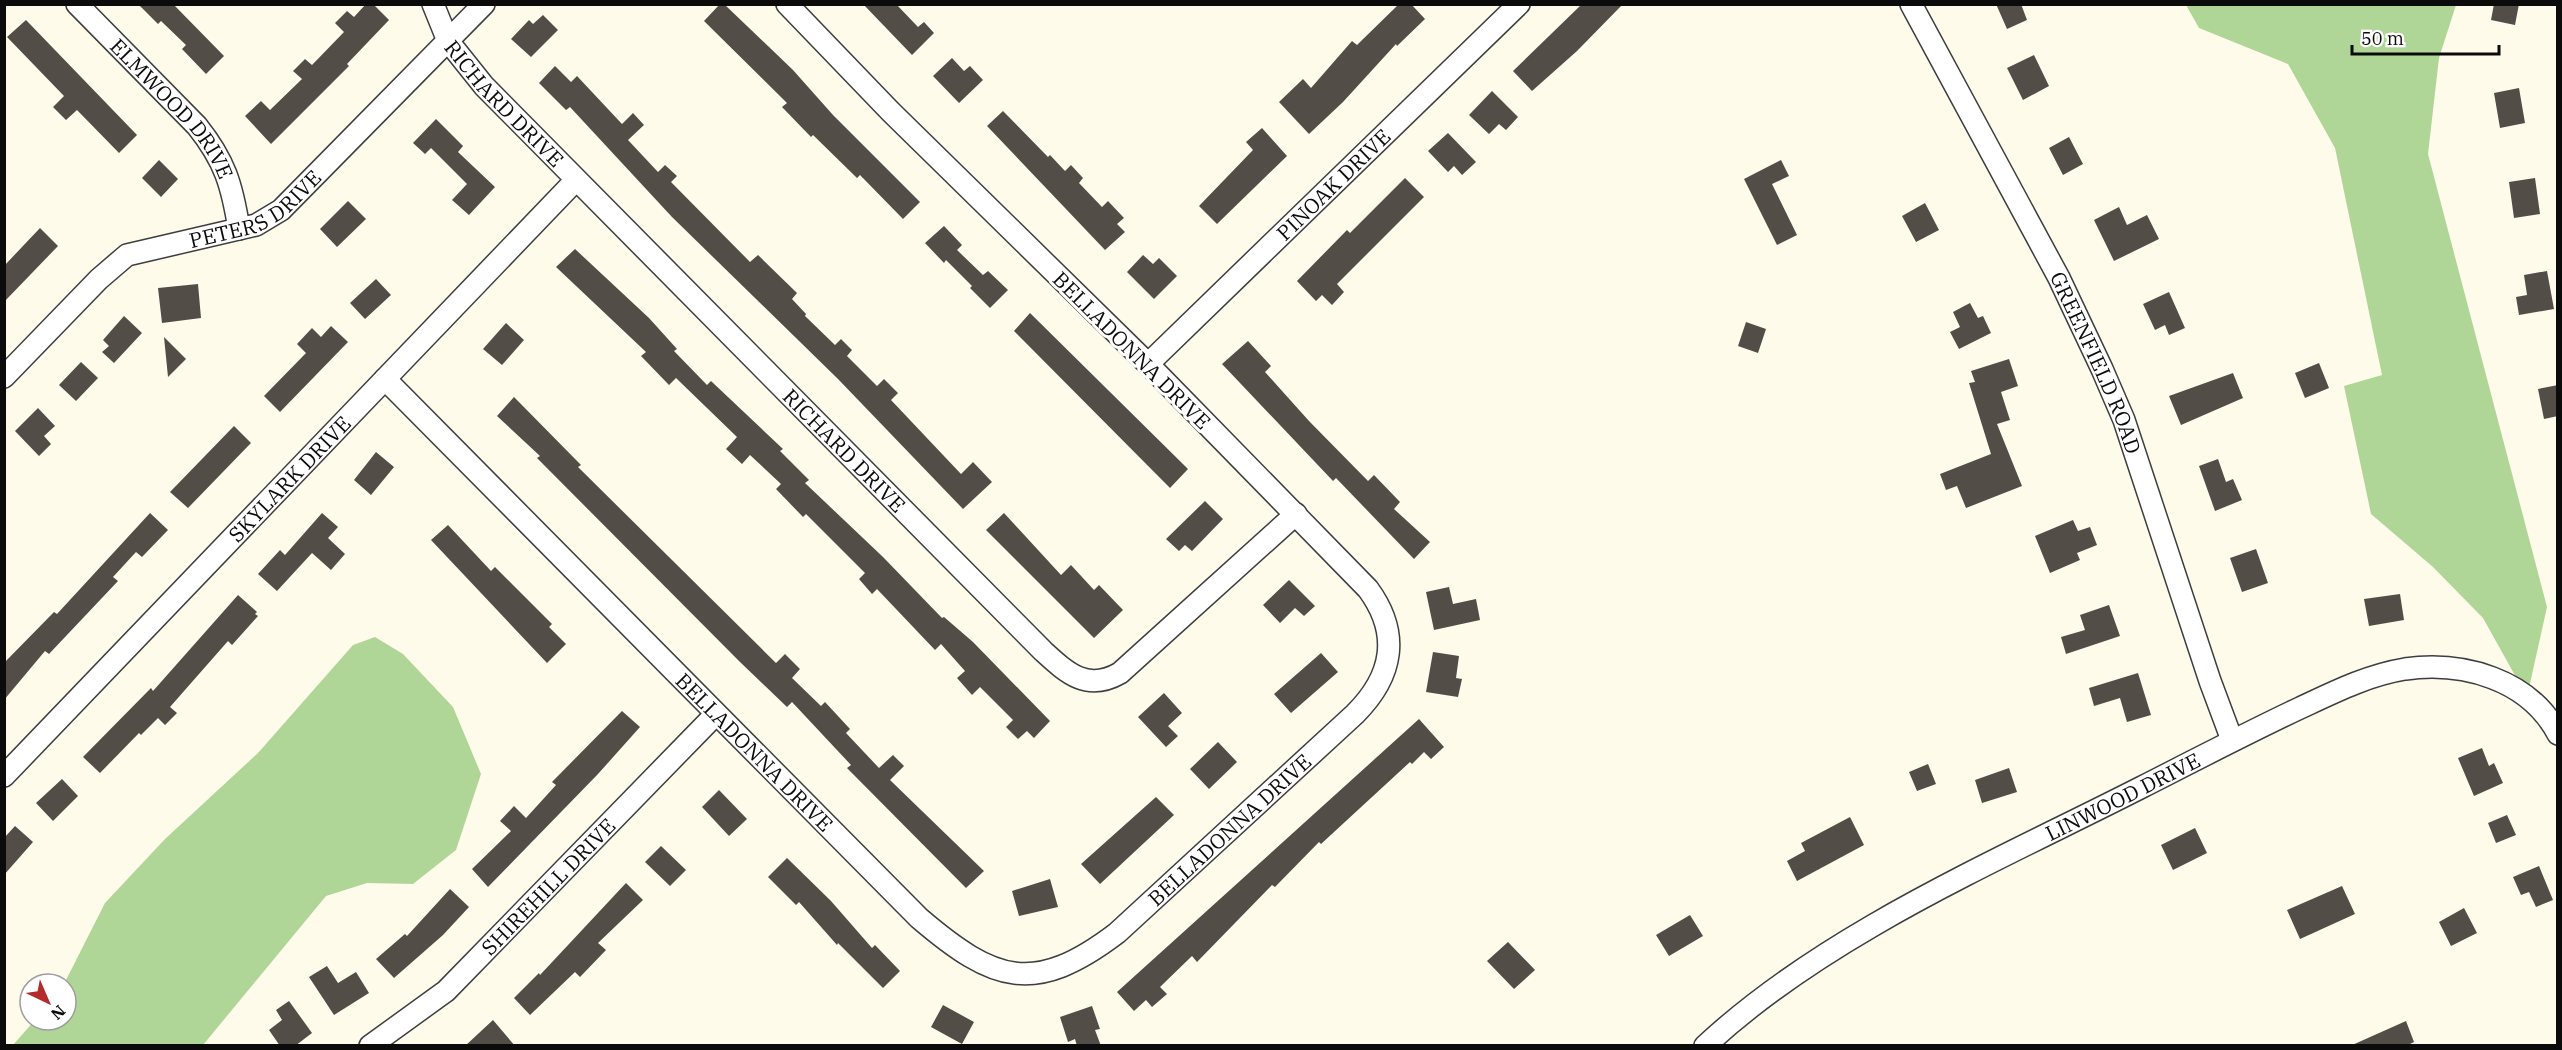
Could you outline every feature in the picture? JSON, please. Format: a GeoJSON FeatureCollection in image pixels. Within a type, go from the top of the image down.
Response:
{"type":"FeatureCollection","features":[{"type":"Feature","properties":{"kind":"street","name":"ELMWOOD DRIVE"},"geometry":{"type":"LineString","coordinates":[[77,4],[197,126],[214,148],[229,177],[239,229]]}},
{"type":"Feature","properties":{"kind":"street","name":"RICHARD DRIVE"},"geometry":{"type":"LineString","coordinates":[[433,4],[448,41],[484,86],[575,181],[1043,651],[1075,678],[1093,682],[1105,681],[1120,673],[1296,514]]}},
{"type":"Feature","properties":{"kind":"street","name":"PETERS DRIVE"},"geometry":{"type":"LineString","coordinates":[[4,377],[99,279],[127,255],[239,229],[268,219],[292,200],[484,4]]}},
{"type":"Feature","properties":{"kind":"street","name":"BELLADONNA DRIVE"},"geometry":{"type":"LineString","coordinates":[[385,379],[919,918],[972,959],[1003,972],[1016,974],[1051,971],[1093,951],[1117,933],[1368,701],[1380,682],[1387,660],[1387,627],[1375,599],[1296,514],[1148,364],[891,112],[787,4]]}},
{"type":"Feature","properties":{"kind":"street","name":"PINOAK DRIVE"},"geometry":{"type":"LineString","coordinates":[[1148,364],[1519,4]]}},
{"type":"Feature","properties":{"kind":"street","name":"GREENFIELD ROAD"},"geometry":{"type":"LineString","coordinates":[[1911,4],[2059,278],[2102,369],[2124,420],[2210,681],[2232,740]]}},
{"type":"Feature","properties":{"kind":"street","name":"SKYLARK DRIVE"},"geometry":{"type":"LineString","coordinates":[[4,776],[575,181]]}},
{"type":"Feature","properties":{"kind":"street","name":"LINWOOD DRIVE"},"geometry":{"type":"LineString","coordinates":[[1705,1046],[1779,985],[1865,932],[1982,868],[2232,740],[2361,681],[2407,669],[2435,667],[2488,675],[2508,685],[2541,710],[2558,734]]}},
{"type":"Feature","properties":{"kind":"street","name":"SHIREHILL DRIVE"},"geometry":{"type":"LineString","coordinates":[[370,1046],[446,991],[716,714]]}},
{"type":"Feature","properties":{"kind":"green space"},"geometry":{"type":"Polygon","coordinates":[[[2186,5],[2456,5],[2439,58],[2428,154],[2547,607],[2527,697],[2483,618],[2433,567],[2371,514],[2344,386],[2382,375],[2335,148],[2288,64],[2199,28],[2186,5]]]}},
{"type":"Feature","properties":{"kind":"green space"},"geometry":{"type":"Polygon","coordinates":[[[375,637],[403,654],[453,707],[481,774],[456,850],[413,884],[367,883],[326,896],[203,1045],[13,1045],[24,1032],[78,1032],[78,972],[70,972],[105,903],[165,839],[258,753],[353,645],[375,637]]]}},
{"type":"Feature","properties":{"kind":"building"},"geometry":{"type":"Polygon","coordinates":[[[138,4],[177,4],[175,6],[224,56],[206,74],[182,49],[186,45],[161,21],[158,24],[138,4]]]}},
{"type":"Feature","properties":{"kind":"building"},"geometry":{"type":"Polygon","coordinates":[[[366,4],[373,4],[389,20],[347,64],[349,66],[271,144],[245,116],[261,101],[270,110],[302,79],[293,71],[305,59],[312,65],[344,32],[335,23],[347,11],[354,17],[366,4]]]}},
{"type":"Feature","properties":{"kind":"building"},"geometry":{"type":"Polygon","coordinates":[[[720,4],[724,4],[793,70],[833,115],[920,202],[903,219],[860,175],[857,178],[813,135],[811,137],[782,107],[787,103],[704,21],[720,4]]]}},
{"type":"Feature","properties":{"kind":"building"},"geometry":{"type":"Polygon","coordinates":[[[863,4],[896,4],[918,27],[924,22],[934,33],[912,55],[863,4]]]}},
{"type":"Feature","properties":{"kind":"building"},"geometry":{"type":"Polygon","coordinates":[[[1399,4],[1411,4],[1425,19],[1397,46],[1396,44],[1343,102],[1309,134],[1279,102],[1303,79],[1311,88],[1352,41],[1357,45],[1399,4]]]}},
{"type":"Feature","properties":{"kind":"building"},"geometry":{"type":"Polygon","coordinates":[[[1582,4],[1623,4],[1577,51],[1532,91],[1513,71],[1582,4]]]}},
{"type":"Feature","properties":{"kind":"building"},"geometry":{"type":"Polygon","coordinates":[[[1996,4],[2021,4],[2027,20],[2007,29],[1996,4]]]}},
{"type":"Feature","properties":{"kind":"building"},"geometry":{"type":"Polygon","coordinates":[[[2494,4],[2519,4],[2515,25],[2491,20],[2494,4]]]}},
{"type":"Feature","properties":{"kind":"building"},"geometry":{"type":"Polygon","coordinates":[[[543,15],[558,30],[531,57],[511,39],[529,20],[533,24],[543,15]]]}},
{"type":"Feature","properties":{"kind":"building"},"geometry":{"type":"Polygon","coordinates":[[[26,20],[137,135],[119,153],[77,110],[66,120],[53,107],[64,96],[7,37],[26,20]]]}},
{"type":"Feature","properties":{"kind":"building"},"geometry":{"type":"Polygon","coordinates":[[[2034,55],[2049,86],[2023,100],[2007,68],[2034,55]]]}},
{"type":"Feature","properties":{"kind":"building"},"geometry":{"type":"Polygon","coordinates":[[[952,58],[964,71],[970,66],[983,80],[959,103],[933,76],[952,58]]]}},
{"type":"Feature","properties":{"kind":"building"},"geometry":{"type":"Polygon","coordinates":[[[555,66],[571,82],[577,76],[622,124],[633,113],[644,125],[628,140],[658,172],[665,165],[677,176],[671,182],[750,262],[758,255],[797,293],[792,299],[806,314],[805,316],[835,345],[841,339],[852,350],[847,356],[877,386],[884,379],[898,393],[891,400],[961,474],[973,462],[992,482],[963,509],[838,379],[672,217],[570,107],[566,110],[539,83],[555,66]]]}},
{"type":"Feature","properties":{"kind":"building"},"geometry":{"type":"Polygon","coordinates":[[[2519,88],[2525,123],[2500,128],[2494,93],[2519,88]]]}},
{"type":"Feature","properties":{"kind":"building"},"geometry":{"type":"Polygon","coordinates":[[[1492,91],[1518,117],[1506,130],[1499,124],[1489,134],[1469,115],[1492,91]]]}},
{"type":"Feature","properties":{"kind":"building"},"geometry":{"type":"Polygon","coordinates":[[[1003,111],[1065,171],[1071,165],[1083,178],[1079,183],[1102,207],[1108,201],[1124,218],[1117,224],[1125,232],[1105,250],[987,126],[1003,111]]]}},
{"type":"Feature","properties":{"kind":"building"},"geometry":{"type":"Polygon","coordinates":[[[436,119],[463,146],[458,152],[495,187],[469,215],[452,200],[467,184],[431,148],[425,154],[413,143],[436,119]]]}},
{"type":"Feature","properties":{"kind":"building"},"geometry":{"type":"Polygon","coordinates":[[[1262,128],[1287,156],[1217,224],[1199,206],[1253,150],[1246,142],[1262,128]]]}},
{"type":"Feature","properties":{"kind":"building"},"geometry":{"type":"Polygon","coordinates":[[[1448,133],[1476,162],[1462,175],[1454,166],[1448,172],[1428,151],[1448,133]]]}},
{"type":"Feature","properties":{"kind":"building"},"geometry":{"type":"Polygon","coordinates":[[[2069,137],[2083,164],[2063,175],[2049,148],[2069,137]]]}},
{"type":"Feature","properties":{"kind":"building"},"geometry":{"type":"Polygon","coordinates":[[[159,160],[178,179],[161,197],[142,178],[159,160]]]}},
{"type":"Feature","properties":{"kind":"building"},"geometry":{"type":"Polygon","coordinates":[[[1781,160],[1789,176],[1772,184],[1797,235],[1777,245],[1744,179],[1781,160]]]}},
{"type":"Feature","properties":{"kind":"building"},"geometry":{"type":"Polygon","coordinates":[[[1405,178],[1424,197],[1337,284],[1344,292],[1332,305],[1322,295],[1316,301],[1297,281],[1347,230],[1350,233],[1405,178]]]}},
{"type":"Feature","properties":{"kind":"building"},"geometry":{"type":"Polygon","coordinates":[[[2535,178],[2540,214],[2514,218],[2509,182],[2535,178]]]}},
{"type":"Feature","properties":{"kind":"building"},"geometry":{"type":"Polygon","coordinates":[[[348,201],[366,219],[337,247],[320,229],[348,201]]]}},
{"type":"Feature","properties":{"kind":"building"},"geometry":{"type":"Polygon","coordinates":[[[1925,203],[1939,230],[1916,242],[1902,216],[1925,203]]]}},
{"type":"Feature","properties":{"kind":"building"},"geometry":{"type":"Polygon","coordinates":[[[2119,207],[2127,225],[2147,215],[2159,239],[2114,261],[2094,220],[2119,207]]]}},
{"type":"Feature","properties":{"kind":"building"},"geometry":{"type":"Polygon","coordinates":[[[944,226],[962,245],[957,250],[983,275],[988,271],[1008,290],[990,308],[946,260],[944,263],[925,243],[944,226]]]}},
{"type":"Feature","properties":{"kind":"building"},"geometry":{"type":"Polygon","coordinates":[[[40,228],[58,246],[4,302],[4,266],[40,228]]]}},
{"type":"Feature","properties":{"kind":"building"},"geometry":{"type":"Polygon","coordinates":[[[575,249],[649,318],[677,349],[674,351],[707,385],[711,381],[783,449],[780,451],[809,480],[805,483],[883,557],[942,618],[944,617],[973,642],[1050,721],[1034,738],[1027,731],[1018,739],[1006,727],[1013,720],[980,687],[972,695],[957,678],[965,671],[941,644],[935,650],[877,589],[872,594],[859,579],[865,573],[806,514],[803,517],[776,489],[781,484],[750,455],[742,464],[726,449],[737,437],[676,378],[669,385],[641,356],[646,352],[556,267],[575,249]]]}},
{"type":"Feature","properties":{"kind":"building"},"geometry":{"type":"Polygon","coordinates":[[[1143,255],[1153,264],[1159,258],[1177,276],[1154,299],[1127,272],[1143,255]]]}},
{"type":"Feature","properties":{"kind":"building"},"geometry":{"type":"Polygon","coordinates":[[[2547,271],[2554,309],[2519,315],[2516,297],[2527,295],[2524,275],[2547,271]]]}},
{"type":"Feature","properties":{"kind":"building"},"geometry":{"type":"Polygon","coordinates":[[[376,279],[391,295],[365,319],[350,303],[376,279]]]}},
{"type":"Feature","properties":{"kind":"building"},"geometry":{"type":"Polygon","coordinates":[[[198,284],[201,318],[162,323],[158,288],[198,284]]]}},
{"type":"Feature","properties":{"kind":"building"},"geometry":{"type":"Polygon","coordinates":[[[2169,292],[2185,328],[2169,335],[2165,325],[2155,330],[2143,304],[2169,292]]]}},
{"type":"Feature","properties":{"kind":"building"},"geometry":{"type":"Polygon","coordinates":[[[1970,303],[1978,318],[1983,316],[1991,333],[1959,349],[1950,332],[1960,327],[1953,312],[1970,303]]]}},
{"type":"Feature","properties":{"kind":"building"},"geometry":{"type":"Polygon","coordinates":[[[1030,313],[1188,469],[1170,488],[1014,331],[1030,313]]]}},
{"type":"Feature","properties":{"kind":"building"},"geometry":{"type":"Polygon","coordinates":[[[124,316],[142,333],[114,363],[102,352],[109,346],[103,340],[124,316]]]}},
{"type":"Feature","properties":{"kind":"building"},"geometry":{"type":"Polygon","coordinates":[[[1746,322],[1766,329],[1758,353],[1738,346],[1746,322]]]}},
{"type":"Feature","properties":{"kind":"building"},"geometry":{"type":"Polygon","coordinates":[[[506,323],[524,340],[502,365],[483,349],[506,323]]]}},
{"type":"Feature","properties":{"kind":"building"},"geometry":{"type":"Polygon","coordinates":[[[331,326],[348,342],[280,412],[264,396],[306,353],[297,344],[312,328],[321,337],[331,326]]]}},
{"type":"Feature","properties":{"kind":"building"},"geometry":{"type":"Polygon","coordinates":[[[164,337],[186,359],[168,377],[164,337]]]}},
{"type":"Feature","properties":{"kind":"building"},"geometry":{"type":"Polygon","coordinates":[[[1248,341],[1271,366],[1265,372],[1309,421],[1368,481],[1374,475],[1400,502],[1394,509],[1430,542],[1414,559],[1336,478],[1333,481],[1222,364],[1248,341]]]}},
{"type":"Feature","properties":{"kind":"building"},"geometry":{"type":"Polygon","coordinates":[[[2009,359],[2018,386],[2001,392],[2010,420],[1997,424],[2022,486],[1966,508],[1957,486],[1946,490],[1940,474],[1991,454],[1969,383],[1975,382],[1971,371],[2009,359]]]}},
{"type":"Feature","properties":{"kind":"building"},"geometry":{"type":"Polygon","coordinates":[[[81,362],[98,378],[76,401],[59,385],[81,362]]]}},
{"type":"Feature","properties":{"kind":"building"},"geometry":{"type":"Polygon","coordinates":[[[2319,363],[2329,388],[2305,398],[2295,373],[2319,363]]]}},
{"type":"Feature","properties":{"kind":"building"},"geometry":{"type":"Polygon","coordinates":[[[2233,373],[2243,398],[2181,425],[2169,396],[2233,373]]]}},
{"type":"Feature","properties":{"kind":"building"},"geometry":{"type":"Polygon","coordinates":[[[2558,385],[2558,416],[2544,419],[2538,389],[2558,385]]]}},
{"type":"Feature","properties":{"kind":"building"},"geometry":{"type":"Polygon","coordinates":[[[514,397],[581,465],[578,467],[776,663],[785,654],[800,669],[792,678],[821,706],[825,702],[850,729],[846,733],[879,768],[893,755],[904,766],[890,780],[984,871],[966,888],[847,768],[851,765],[792,702],[787,707],[537,458],[540,456],[497,416],[514,397]]]}},
{"type":"Feature","properties":{"kind":"building"},"geometry":{"type":"Polygon","coordinates":[[[38,408],[55,426],[44,436],[51,444],[39,456],[15,431],[38,408]]]}},
{"type":"Feature","properties":{"kind":"building"},"geometry":{"type":"Polygon","coordinates":[[[234,426],[251,443],[188,508],[170,492],[234,426]]]}},
{"type":"Feature","properties":{"kind":"building"},"geometry":{"type":"Polygon","coordinates":[[[376,452],[394,467],[371,495],[354,480],[376,452]]]}},
{"type":"Feature","properties":{"kind":"building"},"geometry":{"type":"Polygon","coordinates":[[[2218,459],[2226,482],[2233,479],[2242,500],[2215,511],[2199,466],[2218,459]]]}},
{"type":"Feature","properties":{"kind":"building"},"geometry":{"type":"Polygon","coordinates":[[[1205,501],[1223,519],[1192,551],[1185,545],[1179,551],[1166,539],[1205,501]]]}},
{"type":"Feature","properties":{"kind":"building"},"geometry":{"type":"Polygon","coordinates":[[[150,513],[168,530],[142,557],[136,552],[113,577],[118,581],[49,654],[45,651],[4,700],[4,663],[54,612],[57,614],[150,513]]]}},
{"type":"Feature","properties":{"kind":"building"},"geometry":{"type":"Polygon","coordinates":[[[322,513],[338,527],[328,538],[345,554],[331,570],[312,553],[277,591],[258,574],[280,550],[285,555],[322,513]]]}},
{"type":"Feature","properties":{"kind":"building"},"geometry":{"type":"Polygon","coordinates":[[[1004,513],[1061,575],[1071,565],[1094,590],[1099,585],[1123,610],[1094,638],[986,530],[1004,513]]]}},
{"type":"Feature","properties":{"kind":"building"},"geometry":{"type":"Polygon","coordinates":[[[2073,520],[2078,531],[2090,527],[2097,545],[2077,553],[2080,560],[2050,573],[2035,536],[2073,520]]]}},
{"type":"Feature","properties":{"kind":"building"},"geometry":{"type":"Polygon","coordinates":[[[448,525],[491,571],[495,567],[552,624],[549,627],[566,644],[547,663],[431,540],[448,525]]]}},
{"type":"Feature","properties":{"kind":"building"},"geometry":{"type":"Polygon","coordinates":[[[2256,549],[2268,583],[2242,592],[2230,558],[2256,549]]]}},
{"type":"Feature","properties":{"kind":"building"},"geometry":{"type":"Polygon","coordinates":[[[1289,580],[1315,606],[1304,616],[1295,608],[1280,623],[1263,605],[1289,580]]]}},
{"type":"Feature","properties":{"kind":"building"},"geometry":{"type":"Polygon","coordinates":[[[1449,587],[1453,604],[1476,599],[1480,620],[1434,630],[1426,592],[1449,587]]]}},
{"type":"Feature","properties":{"kind":"building"},"geometry":{"type":"Polygon","coordinates":[[[2400,594],[2404,620],[2369,626],[2364,599],[2400,594]]]}},
{"type":"Feature","properties":{"kind":"building"},"geometry":{"type":"Polygon","coordinates":[[[238,595],[257,612],[255,614],[258,616],[232,645],[228,641],[170,707],[177,713],[165,725],[158,718],[141,735],[139,733],[100,773],[83,757],[151,688],[153,691],[238,595]]]}},
{"type":"Feature","properties":{"kind":"building"},"geometry":{"type":"Polygon","coordinates":[[[2109,605],[2120,636],[2066,654],[2061,637],[2085,630],[2080,615],[2109,605]]]}},
{"type":"Feature","properties":{"kind":"building"},"geometry":{"type":"Polygon","coordinates":[[[1433,652],[1459,656],[1456,678],[1462,679],[1458,697],[1426,692],[1433,652]]]}},
{"type":"Feature","properties":{"kind":"building"},"geometry":{"type":"Polygon","coordinates":[[[1321,653],[1338,672],[1291,713],[1274,694],[1321,653]]]}},
{"type":"Feature","properties":{"kind":"building"},"geometry":{"type":"Polygon","coordinates":[[[2138,673],[2151,715],[2127,722],[2120,698],[2094,706],[2089,688],[2138,673]]]}},
{"type":"Feature","properties":{"kind":"building"},"geometry":{"type":"Polygon","coordinates":[[[1164,693],[1182,713],[1168,726],[1178,736],[1166,747],[1138,717],[1164,693]]]}},
{"type":"Feature","properties":{"kind":"building"},"geometry":{"type":"Polygon","coordinates":[[[622,711],[640,727],[598,774],[488,887],[472,869],[511,831],[500,821],[514,806],[526,818],[556,785],[552,782],[622,711]]]}},
{"type":"Feature","properties":{"kind":"building"},"geometry":{"type":"Polygon","coordinates":[[[1419,719],[1444,747],[1431,759],[1424,752],[1412,764],[1410,762],[1321,844],[1319,842],[1275,887],[1272,885],[1197,962],[1192,956],[1160,987],[1167,994],[1152,1007],[1146,1000],[1134,1011],[1117,992],[1419,719]]]}},
{"type":"Feature","properties":{"kind":"building"},"geometry":{"type":"Polygon","coordinates":[[[1218,742],[1237,762],[1209,789],[1190,769],[1218,742]]]}},
{"type":"Feature","properties":{"kind":"building"},"geometry":{"type":"Polygon","coordinates":[[[2482,748],[2489,766],[2494,763],[2503,783],[2474,796],[2458,758],[2482,748]]]}},
{"type":"Feature","properties":{"kind":"building"},"geometry":{"type":"Polygon","coordinates":[[[1928,764],[1936,784],[1917,791],[1909,772],[1928,764]]]}},
{"type":"Feature","properties":{"kind":"building"},"geometry":{"type":"Polygon","coordinates":[[[2009,768],[2017,792],[1982,803],[1975,780],[2009,768]]]}},
{"type":"Feature","properties":{"kind":"building"},"geometry":{"type":"Polygon","coordinates":[[[62,779],[78,796],[53,821],[36,803],[62,779]]]}},
{"type":"Feature","properties":{"kind":"building"},"geometry":{"type":"Polygon","coordinates":[[[719,790],[747,819],[729,836],[702,807],[719,790]]]}},
{"type":"Feature","properties":{"kind":"building"},"geometry":{"type":"Polygon","coordinates":[[[1156,797],[1174,815],[1100,884],[1081,864],[1156,797]]]}},
{"type":"Feature","properties":{"kind":"building"},"geometry":{"type":"Polygon","coordinates":[[[2507,815],[2516,835],[2496,843],[2488,823],[2507,815]]]}},
{"type":"Feature","properties":{"kind":"building"},"geometry":{"type":"Polygon","coordinates":[[[1850,817],[1864,845],[1797,881],[1787,861],[1805,851],[1801,843],[1850,817]]]}},
{"type":"Feature","properties":{"kind":"building"},"geometry":{"type":"Polygon","coordinates":[[[15,826],[33,842],[4,875],[4,838],[15,826]]]}},
{"type":"Feature","properties":{"kind":"building"},"geometry":{"type":"Polygon","coordinates":[[[2195,828],[2207,853],[2173,870],[2161,845],[2195,828]]]}},
{"type":"Feature","properties":{"kind":"building"},"geometry":{"type":"Polygon","coordinates":[[[661,846],[686,870],[670,886],[645,862],[661,846]]]}},
{"type":"Feature","properties":{"kind":"building"},"geometry":{"type":"Polygon","coordinates":[[[787,858],[831,901],[872,948],[875,945],[900,971],[883,988],[838,943],[837,945],[799,902],[796,905],[768,877],[787,858]]]}},
{"type":"Feature","properties":{"kind":"building"},"geometry":{"type":"Polygon","coordinates":[[[2539,866],[2553,900],[2536,907],[2529,892],[2521,895],[2513,877],[2539,866]]]}},
{"type":"Feature","properties":{"kind":"building"},"geometry":{"type":"Polygon","coordinates":[[[1050,879],[1058,907],[1019,916],[1012,891],[1050,879]]]}},
{"type":"Feature","properties":{"kind":"building"},"geometry":{"type":"Polygon","coordinates":[[[626,883],[643,900],[598,943],[606,950],[580,977],[575,972],[530,1015],[514,998],[539,973],[540,975],[626,883]]]}},
{"type":"Feature","properties":{"kind":"building"},"geometry":{"type":"Polygon","coordinates":[[[2342,886],[2355,914],[2300,939],[2287,910],[2342,886]]]}},
{"type":"Feature","properties":{"kind":"building"},"geometry":{"type":"Polygon","coordinates":[[[450,889],[469,907],[443,935],[394,978],[376,959],[405,934],[407,936],[450,889]]]}},
{"type":"Feature","properties":{"kind":"building"},"geometry":{"type":"Polygon","coordinates":[[[2464,908],[2477,933],[2451,946],[2439,922],[2464,908]]]}},
{"type":"Feature","properties":{"kind":"building"},"geometry":{"type":"Polygon","coordinates":[[[1690,915],[1703,936],[1669,956],[1656,935],[1690,915]]]}},
{"type":"Feature","properties":{"kind":"building"},"geometry":{"type":"Polygon","coordinates":[[[1508,942],[1535,970],[1514,989],[1487,961],[1508,942]]]}},
{"type":"Feature","properties":{"kind":"building"},"geometry":{"type":"Polygon","coordinates":[[[327,966],[338,983],[356,972],[369,993],[334,1015],[309,977],[327,966]]]}},
{"type":"Feature","properties":{"kind":"building"},"geometry":{"type":"Polygon","coordinates":[[[289,1001],[312,1033],[295,1046],[280,1046],[269,1030],[282,1020],[276,1010],[289,1001]]]}},
{"type":"Feature","properties":{"kind":"building"},"geometry":{"type":"Polygon","coordinates":[[[943,1005],[974,1022],[962,1044],[931,1027],[943,1005]]]}},
{"type":"Feature","properties":{"kind":"building"},"geometry":{"type":"Polygon","coordinates":[[[1092,1006],[1100,1029],[1095,1030],[1101,1046],[1077,1046],[1075,1039],[1068,1042],[1060,1017],[1092,1006]]]}},
{"type":"Feature","properties":{"kind":"building"},"geometry":{"type":"Polygon","coordinates":[[[493,1020],[515,1046],[465,1046],[493,1020]]]}},
{"type":"Feature","properties":{"kind":"building"},"geometry":{"type":"Polygon","coordinates":[[[2406,1021],[2414,1042],[2406,1046],[2350,1046],[2406,1021]]]}}]}
